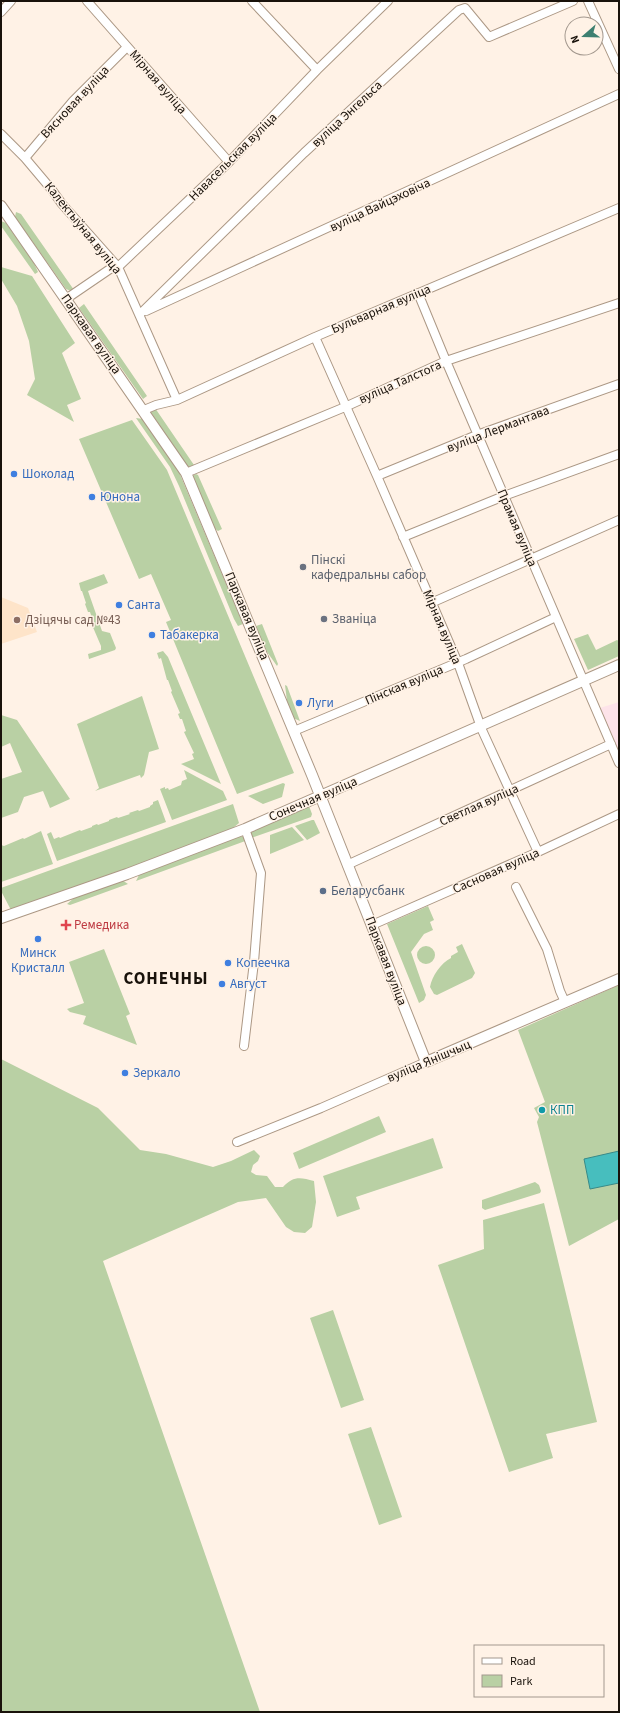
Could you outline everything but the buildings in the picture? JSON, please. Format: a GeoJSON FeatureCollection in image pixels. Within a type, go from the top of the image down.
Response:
{"type":"FeatureCollection","features":[{"type":"Feature","properties":{"kind":"street"},"geometry":{"type":"LineString","coordinates":[[1,12],[11,1]]}},
{"type":"Feature","properties":{"kind":"street"},"geometry":{"type":"LineString","coordinates":[[252,1],[317,70]]}},
{"type":"Feature","properties":{"kind":"street","name":"Навасельская вуліца"},"geometry":{"type":"LineString","coordinates":[[66,299],[110,269],[118,267],[230,162],[317,70],[388,1]]}},
{"type":"Feature","properties":{"kind":"street","name":"вуліца Энгельса"},"geometry":{"type":"LineString","coordinates":[[140,314],[304,154],[459,10],[465,8],[489,37],[573,1]]}},
{"type":"Feature","properties":{"kind":"street"},"geometry":{"type":"LineString","coordinates":[[588,1],[619,69]]}},
{"type":"Feature","properties":{"kind":"street","name":"Мірная вуліца"},"geometry":{"type":"LineString","coordinates":[[91,2],[128,47],[230,162]]}},
{"type":"Feature","properties":{"kind":"street","name":"Вясновая вуліца"},"geometry":{"type":"LineString","coordinates":[[25,158],[73,101],[128,47]]}},
{"type":"Feature","properties":{"kind":"street","name":"вуліца Вайцэховіча"},"geometry":{"type":"LineString","coordinates":[[140,314],[619,94]]}},
{"type":"Feature","properties":{"kind":"street","name":"Калектыўная вуліца"},"geometry":{"type":"LineString","coordinates":[[1,134],[25,158],[62,204],[118,267],[177,400]]}},
{"type":"Feature","properties":{"kind":"street","name":"Паркавая вуліца"},"geometry":{"type":"LineString","coordinates":[[1,206],[144,410],[186,473],[294,731],[426,1062]]}},
{"type":"Feature","properties":{"kind":"street","name":"Бульварная вуліца"},"geometry":{"type":"LineString","coordinates":[[144,410],[156,405],[177,400],[418,293],[619,208]]}},
{"type":"Feature","properties":{"kind":"street","name":"Прамая вуліца"},"geometry":{"type":"LineString","coordinates":[[418,293],[477,435],[619,763]]}},
{"type":"Feature","properties":{"kind":"street","name":"вуліца Талстога"},"geometry":{"type":"LineString","coordinates":[[186,473],[345,407],[446,361],[619,303]]}},
{"type":"Feature","properties":{"kind":"street","name":"Мірная вуліца"},"geometry":{"type":"LineString","coordinates":[[315,338],[458,663],[481,726],[538,852]]}},
{"type":"Feature","properties":{"kind":"street","name":"вуліца Лермантава"},"geometry":{"type":"LineString","coordinates":[[377,476],[477,435],[619,384]]}},
{"type":"Feature","properties":{"kind":"street"},"geometry":{"type":"LineString","coordinates":[[403,536],[504,496],[619,454]]}},
{"type":"Feature","properties":{"kind":"street"},"geometry":{"type":"LineString","coordinates":[[431,602],[619,520]]}},
{"type":"Feature","properties":{"kind":"street","name":"Пінская вуліца"},"geometry":{"type":"LineString","coordinates":[[294,731],[458,663],[556,617]]}},
{"type":"Feature","properties":{"kind":"street","name":"Сонечная вуліца"},"geometry":{"type":"LineString","coordinates":[[1,918],[127,874],[245,829],[619,665]]}},
{"type":"Feature","properties":{"kind":"street","name":"Светлая вуліца"},"geometry":{"type":"LineString","coordinates":[[347,865],[611,744]]}},
{"type":"Feature","properties":{"kind":"street","name":"Сасновая вуліца"},"geometry":{"type":"LineString","coordinates":[[372,925],[538,852],[619,814]]}},
{"type":"Feature","properties":{"kind":"street"},"geometry":{"type":"LineString","coordinates":[[244,1046],[254,962],[261,873],[245,829]]}},
{"type":"Feature","properties":{"kind":"street"},"geometry":{"type":"LineString","coordinates":[[516,887],[548,949],[560,991],[565,1002]]}},
{"type":"Feature","properties":{"kind":"street","name":"вуліца Янішчыц"},"geometry":{"type":"LineString","coordinates":[[238,1142],[322,1108],[619,979]]}},
{"type":"Feature","properties":{"kind":"shaded area","name":"Дзіцячы сад №43"},"geometry":{"type":"Polygon","coordinates":[[[1,597],[28,608],[37,632],[1,644],[1,597]]]}},
{"type":"Feature","properties":{"kind":"shaded area"},"geometry":{"type":"Polygon","coordinates":[[[619,702],[619,751],[600,708],[619,702]]]}},
{"type":"Feature","properties":{"kind":"green space"},"geometry":{"type":"Polygon","coordinates":[[[16,212],[21,214],[74,290],[71,291],[66,289],[15,217],[16,212]]]}},
{"type":"Feature","properties":{"kind":"green space"},"geometry":{"type":"Polygon","coordinates":[[[1,221],[6,223],[33,261],[38,272],[35,274],[1,226],[1,221]]]}},
{"type":"Feature","properties":{"kind":"green space"},"geometry":{"type":"Polygon","coordinates":[[[1,267],[32,276],[75,343],[62,353],[81,399],[67,405],[74,422],[27,395],[35,379],[29,341],[17,306],[1,279],[1,267]]]}},
{"type":"Feature","properties":{"kind":"green space"},"geometry":{"type":"Polygon","coordinates":[[[84,304],[147,396],[143,399],[79,308],[84,304]]]}},
{"type":"Feature","properties":{"kind":"green space"},"geometry":{"type":"Polygon","coordinates":[[[155,408],[194,465],[190,467],[187,466],[150,411],[155,408]]]}},
{"type":"Feature","properties":{"kind":"green space"},"geometry":{"type":"Polygon","coordinates":[[[136,418],[143,419],[179,472],[243,624],[238,626],[234,619],[170,467],[136,418]]]}},
{"type":"Feature","properties":{"kind":"green space"},"geometry":{"type":"Polygon","coordinates":[[[132,420],[167,470],[294,773],[237,794],[166,622],[171,620],[151,574],[139,579],[79,439],[132,420]]]}},
{"type":"Feature","properties":{"kind":"green space"},"geometry":{"type":"Polygon","coordinates":[[[196,474],[198,475],[222,529],[218,531],[214,528],[192,476],[196,474]]]}},
{"type":"Feature","properties":{"kind":"green space"},"geometry":{"type":"Polygon","coordinates":[[[104,574],[108,583],[88,591],[102,631],[110,633],[116,648],[115,650],[89,659],[88,654],[101,650],[101,646],[92,625],[94,624],[90,612],[88,612],[85,604],[86,603],[79,583],[104,574]]]}},
{"type":"Feature","properties":{"kind":"green space"},"geometry":{"type":"Polygon","coordinates":[[[262,624],[278,664],[277,666],[265,649],[256,626],[262,624]]]}},
{"type":"Feature","properties":{"kind":"green space"},"geometry":{"type":"Polygon","coordinates":[[[588,634],[596,650],[617,640],[619,641],[619,656],[588,670],[574,639],[588,634]]]}},
{"type":"Feature","properties":{"kind":"green space"},"geometry":{"type":"Polygon","coordinates":[[[163,651],[168,657],[221,784],[181,764],[194,759],[192,754],[194,753],[184,732],[186,731],[182,719],[180,719],[178,714],[180,713],[171,692],[172,691],[167,680],[161,658],[159,659],[157,653],[163,651]]]}},
{"type":"Feature","properties":{"kind":"green space"},"geometry":{"type":"Polygon","coordinates":[[[285,685],[287,686],[300,721],[293,718],[287,701],[285,685]]]}},
{"type":"Feature","properties":{"kind":"green space"},"geometry":{"type":"Polygon","coordinates":[[[142,696],[159,749],[149,752],[144,775],[141,778],[140,775],[95,791],[99,788],[77,724],[142,696]]]}},
{"type":"Feature","properties":{"kind":"green space"},"geometry":{"type":"Polygon","coordinates":[[[1,715],[17,720],[70,799],[50,808],[43,791],[24,797],[18,812],[1,818],[1,779],[22,772],[10,743],[1,747],[1,715]]]}},
{"type":"Feature","properties":{"kind":"green space"},"geometry":{"type":"Polygon","coordinates":[[[184,770],[223,791],[227,800],[172,820],[160,789],[165,787],[165,789],[168,788],[169,790],[181,785],[182,781],[187,779],[184,770]]]}},
{"type":"Feature","properties":{"kind":"green space"},"geometry":{"type":"Polygon","coordinates":[[[283,783],[285,784],[282,797],[263,804],[248,796],[283,783]]]}},
{"type":"Feature","properties":{"kind":"green space"},"geometry":{"type":"Polygon","coordinates":[[[158,800],[166,822],[57,861],[47,834],[51,832],[54,839],[60,838],[117,817],[118,818],[150,807],[153,802],[158,800]]]}},
{"type":"Feature","properties":{"kind":"green space"},"geometry":{"type":"Polygon","coordinates":[[[233,804],[239,823],[233,828],[163,856],[11,910],[1,891],[1,888],[233,804]]]}},
{"type":"Feature","properties":{"kind":"green space"},"geometry":{"type":"Polygon","coordinates":[[[309,806],[312,814],[311,817],[251,838],[250,835],[253,830],[309,806]]]}},
{"type":"Feature","properties":{"kind":"green space"},"geometry":{"type":"Polygon","coordinates":[[[314,820],[320,833],[307,840],[295,826],[314,820]]]}},
{"type":"Feature","properties":{"kind":"green space"},"geometry":{"type":"Polygon","coordinates":[[[292,827],[304,840],[270,854],[270,835],[292,827]]]}},
{"type":"Feature","properties":{"kind":"green space"},"geometry":{"type":"Polygon","coordinates":[[[41,831],[53,864],[1,882],[1,845],[4,846],[23,838],[24,839],[41,831]]]}},
{"type":"Feature","properties":{"kind":"green space"},"geometry":{"type":"Polygon","coordinates":[[[239,836],[245,837],[248,840],[136,881],[139,875],[239,836]]]}},
{"type":"Feature","properties":{"kind":"green space"},"geometry":{"type":"Polygon","coordinates":[[[122,880],[128,884],[70,905],[67,904],[74,898],[122,880]]]}},
{"type":"Feature","properties":{"kind":"green space"},"geometry":{"type":"Polygon","coordinates":[[[428,906],[434,920],[430,922],[433,930],[424,934],[411,952],[426,995],[424,1000],[419,1003],[387,924],[428,906]]]}},
{"type":"Feature","properties":{"kind":"green space"},"geometry":{"type":"Polygon","coordinates":[[[462,944],[475,973],[472,978],[437,995],[434,994],[430,987],[435,974],[440,966],[458,952],[456,947],[462,944]]]}},
{"type":"Feature","properties":{"kind":"green space"},"geometry":{"type":"Polygon","coordinates":[[[426,946],[432,949],[435,955],[432,961],[426,964],[420,961],[417,955],[420,949],[426,946]]]}},
{"type":"Feature","properties":{"kind":"green space"},"geometry":{"type":"Polygon","coordinates":[[[104,949],[130,1014],[126,1016],[137,1045],[83,1024],[86,1016],[70,1012],[67,1009],[84,1003],[69,962],[104,949]]]}},
{"type":"Feature","properties":{"kind":"green space"},"geometry":{"type":"Polygon","coordinates":[[[619,985],[619,1219],[569,1246],[537,1122],[539,1117],[534,1108],[545,1102],[518,1030],[619,985]]]}},
{"type":"Feature","properties":{"kind":"green space"},"geometry":{"type":"Polygon","coordinates":[[[1,1059],[98,1108],[140,1150],[166,1154],[213,1167],[231,1161],[254,1150],[260,1156],[258,1161],[253,1165],[251,1172],[256,1175],[267,1176],[275,1187],[283,1187],[290,1181],[297,1178],[314,1181],[316,1202],[312,1227],[305,1233],[294,1232],[286,1227],[266,1198],[238,1202],[103,1261],[260,1712],[1,1712],[1,1059]]]}},
{"type":"Feature","properties":{"kind":"green space"},"geometry":{"type":"Polygon","coordinates":[[[379,1116],[386,1132],[299,1169],[293,1153],[379,1116]]]}},
{"type":"Feature","properties":{"kind":"green space"},"geometry":{"type":"Polygon","coordinates":[[[433,1138],[443,1168],[356,1197],[360,1209],[337,1217],[323,1176],[433,1138]]]}},
{"type":"Feature","properties":{"kind":"green space"},"geometry":{"type":"Polygon","coordinates":[[[535,1182],[539,1185],[541,1191],[540,1193],[485,1210],[482,1208],[482,1200],[535,1182]]]}},
{"type":"Feature","properties":{"kind":"green space"},"geometry":{"type":"Polygon","coordinates":[[[544,1203],[597,1422],[546,1434],[553,1458],[509,1472],[438,1265],[484,1249],[483,1220],[544,1203]]]}},
{"type":"Feature","properties":{"kind":"green space"},"geometry":{"type":"Polygon","coordinates":[[[333,1310],[364,1400],[341,1408],[310,1318],[333,1310]]]}},
{"type":"Feature","properties":{"kind":"green space"},"geometry":{"type":"Polygon","coordinates":[[[371,1427],[402,1517],[379,1525],[348,1434],[371,1427]]]}},
{"type":"Feature","properties":{"kind":"water"},"geometry":{"type":"Polygon","coordinates":[[[619,1151],[619,1183],[590,1189],[584,1159],[619,1151]]]}},
{"type":"Feature","properties":{"kind":"place","name":"Шоколад"},"geometry":{"type":"Point","coordinates":[14,474]}},
{"type":"Feature","properties":{"kind":"place","name":"Юнона"},"geometry":{"type":"Point","coordinates":[92,497]}},
{"type":"Feature","properties":{"kind":"place","name":"Пінскі кафедральны сабор"},"geometry":{"type":"Point","coordinates":[303,567]}},
{"type":"Feature","properties":{"kind":"place","name":"Санта"},"geometry":{"type":"Point","coordinates":[119,605]}},
{"type":"Feature","properties":{"kind":"place","name":"Званіца"},"geometry":{"type":"Point","coordinates":[324,619]}},
{"type":"Feature","properties":{"kind":"place","name":"Дзіцячы сад №43"},"geometry":{"type":"Point","coordinates":[17,620]}},
{"type":"Feature","properties":{"kind":"place","name":"Табакерка"},"geometry":{"type":"Point","coordinates":[152,635]}},
{"type":"Feature","properties":{"kind":"place","name":"Луги"},"geometry":{"type":"Point","coordinates":[299,703]}},
{"type":"Feature","properties":{"kind":"place","name":"Беларусбанк"},"geometry":{"type":"Point","coordinates":[323,891]}},
{"type":"Feature","properties":{"kind":"place","name":"Ремедика"},"geometry":{"type":"Point","coordinates":[66,925]}},
{"type":"Feature","properties":{"kind":"place","name":"Минск Кристалл"},"geometry":{"type":"Point","coordinates":[38,939]}},
{"type":"Feature","properties":{"kind":"place","name":"Копеечка"},"geometry":{"type":"Point","coordinates":[228,963]}},
{"type":"Feature","properties":{"kind":"place","name":"Август"},"geometry":{"type":"Point","coordinates":[222,984]}},
{"type":"Feature","properties":{"kind":"place","name":"Зеркало"},"geometry":{"type":"Point","coordinates":[125,1073]}},
{"type":"Feature","properties":{"kind":"place","name":"КПП"},"geometry":{"type":"Point","coordinates":[542,1110]}},
{"type":"Feature","properties":{"kind":"district","name":"СОНЕЧНЫ"},"geometry":{"type":"Point","coordinates":[166,979]}}]}
